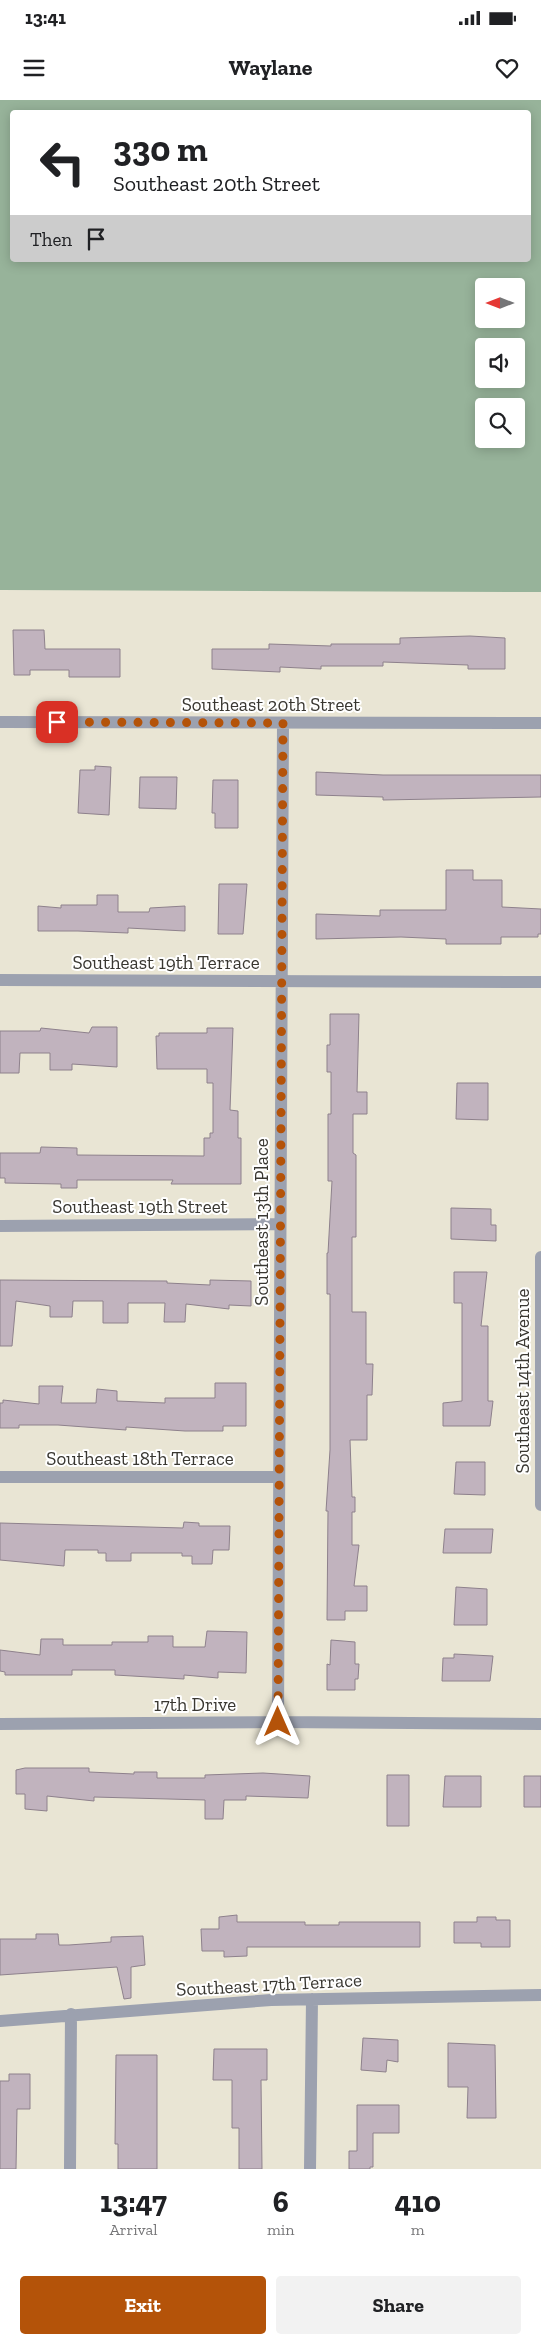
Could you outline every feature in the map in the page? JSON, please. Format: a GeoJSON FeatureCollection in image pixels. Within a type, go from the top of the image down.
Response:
{"type":"FeatureCollection","features":[{"type":"Feature","properties":{"kind":"street","name":"Southeast 20th Street"},"geometry":{"type":"LineString","coordinates":[[0,722],[541,723]]}},
{"type":"Feature","properties":{"kind":"street","name":"Southeast 13th Place"},"geometry":{"type":"LineString","coordinates":[[278,1722],[283,723]]}},
{"type":"Feature","properties":{"kind":"street","name":"Southeast 19th Terrace"},"geometry":{"type":"LineString","coordinates":[[0,980],[541,982]]}},
{"type":"Feature","properties":{"kind":"street","name":"Southeast 19th Street"},"geometry":{"type":"LineString","coordinates":[[0,1226],[280,1224]]}},
{"type":"Feature","properties":{"kind":"street","name":"Southeast 14th Avenue"},"geometry":{"type":"LineString","coordinates":[[541,1257],[541,1505]]}},
{"type":"Feature","properties":{"kind":"street","name":"Southeast 18th Terrace"},"geometry":{"type":"LineString","coordinates":[[0,1477],[279,1477]]}},
{"type":"Feature","properties":{"kind":"street","name":"17th Drive"},"geometry":{"type":"LineString","coordinates":[[0,1724],[278,1722],[541,1724]]}},
{"type":"Feature","properties":{"kind":"street","name":"Southeast 17th Terrace"},"geometry":{"type":"LineString","coordinates":[[0,2021],[271,2000],[541,1995]]}},
{"type":"Feature","properties":{"kind":"street"},"geometry":{"type":"LineString","coordinates":[[310,2169],[312,1999]]}},
{"type":"Feature","properties":{"kind":"street"},"geometry":{"type":"LineString","coordinates":[[70,2169],[71,2014]]}},
{"type":"Feature","properties":{"kind":"green space"},"geometry":{"type":"Polygon","coordinates":[[[0,100],[541,100],[541,592],[0,590],[0,100]]]}},
{"type":"Feature","properties":{"kind":"building"},"geometry":{"type":"Polygon","coordinates":[[[13,630],[44,630],[45,649],[120,649],[120,677],[69,677],[69,670],[30,670],[30,675],[14,675],[13,630]]]}},
{"type":"Feature","properties":{"kind":"building"},"geometry":{"type":"Polygon","coordinates":[[[470,636],[505,638],[505,669],[468,669],[468,665],[383,662],[383,666],[321,666],[321,669],[280,667],[280,672],[212,669],[212,649],[269,649],[269,644],[331,646],[331,644],[400,644],[400,638],[470,636]]]}},
{"type":"Feature","properties":{"kind":"building"},"geometry":{"type":"Polygon","coordinates":[[[95,766],[111,767],[109,815],[78,813],[80,770],[95,770],[95,766]]]}},
{"type":"Feature","properties":{"kind":"building"},"geometry":{"type":"Polygon","coordinates":[[[316,772],[383,775],[541,775],[541,797],[383,800],[383,797],[316,795],[316,772]]]}},
{"type":"Feature","properties":{"kind":"building"},"geometry":{"type":"Polygon","coordinates":[[[140,777],[177,777],[176,809],[139,808],[140,777]]]}},
{"type":"Feature","properties":{"kind":"building"},"geometry":{"type":"Polygon","coordinates":[[[213,780],[238,780],[238,828],[215,828],[215,813],[212,813],[213,780]]]}},
{"type":"Feature","properties":{"kind":"building"},"geometry":{"type":"Polygon","coordinates":[[[446,870],[473,870],[473,880],[502,880],[502,907],[541,909],[541,934],[538,934],[538,937],[501,937],[501,944],[446,944],[446,939],[401,937],[316,939],[316,914],[380,916],[380,910],[446,910],[446,870]]]}},
{"type":"Feature","properties":{"kind":"building"},"geometry":{"type":"Polygon","coordinates":[[[219,884],[247,884],[243,934],[218,934],[219,884]]]}},
{"type":"Feature","properties":{"kind":"building"},"geometry":{"type":"Polygon","coordinates":[[[97,895],[118,895],[118,912],[149,912],[150,908],[185,906],[185,931],[128,928],[128,933],[38,931],[38,906],[61,908],[61,905],[97,905],[97,895]]]}},
{"type":"Feature","properties":{"kind":"building"},"geometry":{"type":"Polygon","coordinates":[[[330,1014],[359,1014],[357,1092],[367,1092],[367,1114],[353,1114],[353,1153],[356,1155],[356,1237],[352,1237],[352,1312],[366,1312],[366,1364],[373,1364],[372,1395],[367,1395],[367,1440],[350,1440],[352,1497],[355,1497],[355,1512],[352,1512],[352,1545],[359,1545],[354,1586],[367,1586],[367,1611],[345,1611],[345,1620],[327,1620],[328,1511],[326,1511],[330,1450],[330,1294],[327,1294],[327,1253],[332,1181],[328,1181],[328,1114],[331,1114],[331,1072],[327,1072],[327,1045],[330,1045],[330,1014]]]}},
{"type":"Feature","properties":{"kind":"building"},"geometry":{"type":"Polygon","coordinates":[[[92,1027],[117,1027],[117,1067],[72,1064],[72,1070],[50,1070],[50,1053],[20,1053],[19,1073],[0,1073],[0,1031],[40,1031],[41,1028],[89,1033],[92,1027]]]}},
{"type":"Feature","properties":{"kind":"building"},"geometry":{"type":"Polygon","coordinates":[[[207,1028],[233,1028],[230,1110],[238,1111],[238,1138],[241,1138],[241,1184],[171,1184],[173,1180],[77,1180],[77,1188],[61,1188],[61,1184],[5,1183],[5,1178],[0,1178],[0,1153],[40,1153],[41,1147],[77,1148],[77,1155],[204,1156],[204,1138],[210,1138],[210,1133],[213,1133],[213,1083],[207,1083],[207,1069],[157,1069],[156,1036],[159,1036],[159,1033],[207,1033],[207,1028]]]}},
{"type":"Feature","properties":{"kind":"building"},"geometry":{"type":"Polygon","coordinates":[[[457,1083],[488,1083],[488,1120],[456,1119],[457,1083]]]}},
{"type":"Feature","properties":{"kind":"building"},"geometry":{"type":"Polygon","coordinates":[[[451,1208],[491,1209],[491,1225],[496,1225],[496,1241],[451,1239],[451,1208]]]}},
{"type":"Feature","properties":{"kind":"building"},"geometry":{"type":"Polygon","coordinates":[[[454,1272],[487,1272],[481,1326],[488,1326],[488,1401],[493,1401],[490,1426],[443,1426],[443,1403],[462,1401],[462,1303],[454,1303],[454,1272]]]}},
{"type":"Feature","properties":{"kind":"building"},"geometry":{"type":"Polygon","coordinates":[[[0,1280],[167,1281],[167,1283],[210,1285],[210,1280],[251,1281],[251,1306],[229,1305],[229,1309],[186,1304],[185,1322],[164,1322],[165,1303],[128,1303],[128,1323],[103,1323],[103,1301],[73,1301],[72,1317],[50,1317],[50,1306],[16,1301],[12,1346],[0,1346],[0,1280]]]}},
{"type":"Feature","properties":{"kind":"building"},"geometry":{"type":"Polygon","coordinates":[[[215,1383],[246,1383],[246,1426],[223,1426],[223,1431],[185,1431],[126,1427],[126,1430],[58,1425],[19,1425],[19,1428],[0,1428],[0,1403],[3,1403],[3,1400],[39,1404],[39,1386],[63,1386],[61,1403],[96,1403],[97,1389],[117,1391],[117,1401],[165,1403],[165,1398],[215,1398],[215,1383]]]}},
{"type":"Feature","properties":{"kind":"building"},"geometry":{"type":"Polygon","coordinates":[[[456,1462],[485,1462],[485,1495],[454,1494],[456,1462]]]}},
{"type":"Feature","properties":{"kind":"building"},"geometry":{"type":"Polygon","coordinates":[[[184,1522],[199,1523],[199,1526],[230,1526],[229,1550],[213,1550],[212,1564],[192,1564],[192,1556],[182,1556],[182,1553],[131,1553],[131,1561],[106,1561],[106,1553],[98,1553],[98,1550],[65,1550],[64,1566],[0,1560],[0,1523],[183,1528],[184,1522]]]}},
{"type":"Feature","properties":{"kind":"building"},"geometry":{"type":"Polygon","coordinates":[[[445,1529],[493,1529],[491,1553],[443,1553],[445,1529]]]}},
{"type":"Feature","properties":{"kind":"building"},"geometry":{"type":"Polygon","coordinates":[[[456,1587],[487,1589],[487,1625],[454,1625],[456,1587]]]}},
{"type":"Feature","properties":{"kind":"building"},"geometry":{"type":"Polygon","coordinates":[[[207,1631],[247,1632],[246,1673],[218,1672],[218,1678],[184,1675],[184,1679],[115,1675],[115,1670],[72,1670],[72,1675],[5,1675],[5,1672],[0,1671],[0,1650],[40,1655],[41,1639],[63,1639],[63,1645],[112,1645],[112,1642],[148,1642],[148,1636],[173,1636],[173,1647],[205,1647],[207,1631]]]}},
{"type":"Feature","properties":{"kind":"building"},"geometry":{"type":"Polygon","coordinates":[[[331,1640],[355,1642],[355,1664],[359,1664],[358,1679],[355,1679],[355,1690],[327,1690],[327,1664],[330,1665],[331,1640]]]}},
{"type":"Feature","properties":{"kind":"building"},"geometry":{"type":"Polygon","coordinates":[[[454,1654],[493,1656],[490,1681],[442,1681],[443,1658],[454,1658],[454,1654]]]}},
{"type":"Feature","properties":{"kind":"building"},"geometry":{"type":"Polygon","coordinates":[[[25,1768],[89,1768],[89,1772],[134,1774],[134,1772],[157,1772],[157,1778],[205,1778],[205,1775],[263,1773],[310,1776],[308,1798],[246,1796],[246,1800],[224,1800],[223,1819],[205,1819],[205,1800],[94,1797],[94,1801],[47,1796],[47,1811],[25,1809],[25,1794],[16,1794],[16,1770],[25,1768]]]}},
{"type":"Feature","properties":{"kind":"building"},"geometry":{"type":"Polygon","coordinates":[[[387,1775],[409,1775],[409,1826],[387,1826],[387,1775]]]}},
{"type":"Feature","properties":{"kind":"building"},"geometry":{"type":"Polygon","coordinates":[[[445,1776],[481,1776],[481,1807],[443,1807],[445,1776]]]}},
{"type":"Feature","properties":{"kind":"building"},"geometry":{"type":"Polygon","coordinates":[[[524,1776],[541,1776],[541,1807],[524,1807],[524,1776]]]}},
{"type":"Feature","properties":{"kind":"building"},"geometry":{"type":"Polygon","coordinates":[[[237,1915],[237,1922],[305,1922],[305,1925],[339,1925],[339,1922],[420,1922],[420,1947],[247,1947],[247,1956],[224,1957],[224,1951],[202,1951],[201,1929],[219,1929],[219,1917],[237,1915]]]}},
{"type":"Feature","properties":{"kind":"building"},"geometry":{"type":"Polygon","coordinates":[[[477,1917],[496,1917],[496,1920],[510,1920],[510,1947],[481,1947],[481,1943],[454,1943],[454,1922],[477,1922],[477,1917]]]}},
{"type":"Feature","properties":{"kind":"building"},"geometry":{"type":"Polygon","coordinates":[[[36,1934],[58,1934],[59,1945],[111,1942],[111,1937],[143,1936],[145,1965],[131,1967],[131,1998],[124,1999],[117,1967],[0,1975],[0,1939],[36,1939],[36,1934]]]}},
{"type":"Feature","properties":{"kind":"building"},"geometry":{"type":"Polygon","coordinates":[[[363,2038],[398,2040],[398,2062],[387,2060],[386,2072],[361,2070],[363,2038]]]}},
{"type":"Feature","properties":{"kind":"building"},"geometry":{"type":"Polygon","coordinates":[[[448,2043],[495,2045],[496,2118],[467,2118],[468,2087],[448,2087],[448,2043]]]}},
{"type":"Feature","properties":{"kind":"building"},"geometry":{"type":"Polygon","coordinates":[[[214,2049],[267,2049],[267,2080],[261,2080],[262,2169],[239,2169],[239,2128],[232,2128],[232,2080],[213,2080],[214,2049]]]}},
{"type":"Feature","properties":{"kind":"building"},"geometry":{"type":"Polygon","coordinates":[[[116,2055],[157,2055],[157,2169],[118,2169],[118,2144],[115,2144],[116,2055]]]}},
{"type":"Feature","properties":{"kind":"building"},"geometry":{"type":"Polygon","coordinates":[[[9,2074],[30,2074],[30,2109],[17,2109],[16,2169],[0,2169],[0,2081],[9,2081],[9,2074]]]}},
{"type":"Feature","properties":{"kind":"building"},"geometry":{"type":"Polygon","coordinates":[[[357,2105],[399,2105],[399,2133],[373,2133],[373,2167],[370,2167],[370,2169],[349,2169],[349,2151],[357,2151],[357,2105]]]}},
{"type":"Feature","properties":{"kind":"route"},"geometry":{"type":"LineString","coordinates":[[57,722],[283,723],[278,1722]]}}]}
